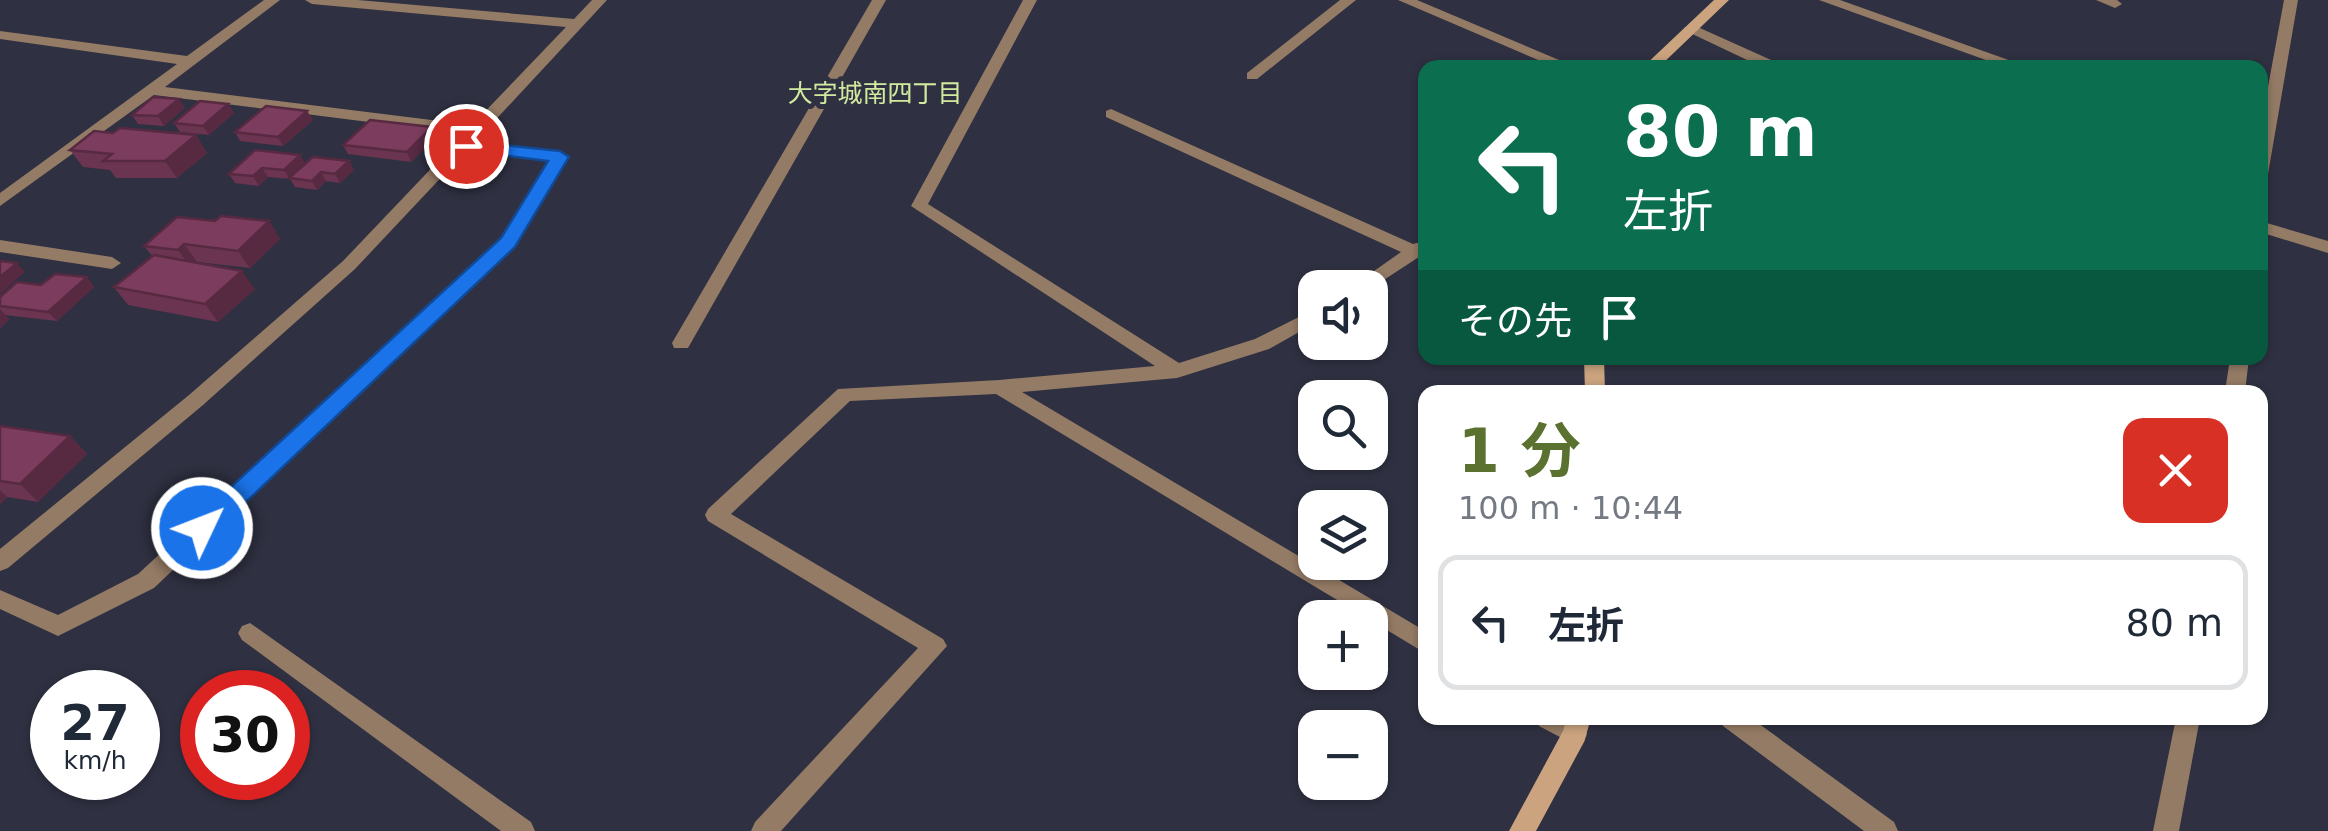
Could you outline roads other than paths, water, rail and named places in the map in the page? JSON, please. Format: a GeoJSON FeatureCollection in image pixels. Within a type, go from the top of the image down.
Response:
{"type":"FeatureCollection","features":[{"type":"Feature","properties":{"kind":"street"},"geometry":{"type":"LineString","coordinates":[[0,201],[273,0]]}},
{"type":"Feature","properties":{"kind":"street"},"geometry":{"type":"LineString","coordinates":[[312,0],[578,24]]}},
{"type":"Feature","properties":{"kind":"street"},"geometry":{"type":"LineString","coordinates":[[0,562],[196,400],[349,266],[600,0]]}},
{"type":"Feature","properties":{"kind":"street"},"geometry":{"type":"LineString","coordinates":[[680,344],[879,0]]}},
{"type":"Feature","properties":{"kind":"street"},"geometry":{"type":"LineString","coordinates":[[1030,0],[920,206],[1176,371]]}},
{"type":"Feature","properties":{"kind":"street"},"geometry":{"type":"LineString","coordinates":[[1252,76],[1349,0]]}},
{"type":"Feature","properties":{"kind":"street"},"geometry":{"type":"LineString","coordinates":[[1405,0],[1551,60]]}},
{"type":"Feature","properties":{"kind":"street"},"geometry":{"type":"LineString","coordinates":[[1826,0],[2001,60]]}},
{"type":"Feature","properties":{"kind":"street"},"geometry":{"type":"LineString","coordinates":[[2268,130],[2292,0]]}},
{"type":"Feature","properties":{"kind":"street"},"geometry":{"type":"LineString","coordinates":[[1657,60],[1716,1]]}},
{"type":"Feature","properties":{"kind":"street"},"geometry":{"type":"LineString","coordinates":[[1691,28],[1761,60]]}},
{"type":"Feature","properties":{"kind":"street"},"geometry":{"type":"LineString","coordinates":[[0,35],[190,61]]}},
{"type":"Feature","properties":{"kind":"street"},"geometry":{"type":"LineString","coordinates":[[0,599],[58,626],[146,580],[508,242],[560,157],[473,138],[152,90]]}},
{"type":"Feature","properties":{"kind":"street"},"geometry":{"type":"LineString","coordinates":[[1112,114],[1418,247]]}},
{"type":"Feature","properties":{"kind":"street"},"geometry":{"type":"LineString","coordinates":[[2268,228],[2328,247]]}},
{"type":"Feature","properties":{"kind":"street"},"geometry":{"type":"LineString","coordinates":[[0,246],[112,263]]}},
{"type":"Feature","properties":{"kind":"street"},"geometry":{"type":"LineString","coordinates":[[1386,270],[1418,249]]}},
{"type":"Feature","properties":{"kind":"street"},"geometry":{"type":"LineString","coordinates":[[764,831],[936,646],[716,515],[845,394],[999,387],[1176,371],[1262,344],[1298,324]]}},
{"type":"Feature","properties":{"kind":"street"},"geometry":{"type":"LineString","coordinates":[[999,387],[1418,640]]}},
{"type":"Feature","properties":{"kind":"street"},"geometry":{"type":"LineString","coordinates":[[250,634],[522,831]]}},
{"type":"Feature","properties":{"kind":"street"},"geometry":{"type":"LineString","coordinates":[[1741,725],[1885,831]]}},
{"type":"Feature","properties":{"kind":"street"},"geometry":{"type":"LineString","coordinates":[[2166,831],[2187,725]]}},
{"type":"Feature","properties":{"kind":"street"},"geometry":{"type":"LineString","coordinates":[[1522,831],[1577,726]]}},
{"type":"Feature","properties":{"kind":"district","name":"大字城南四丁目"},"geometry":{"type":"Point","coordinates":[875,93]}}]}
